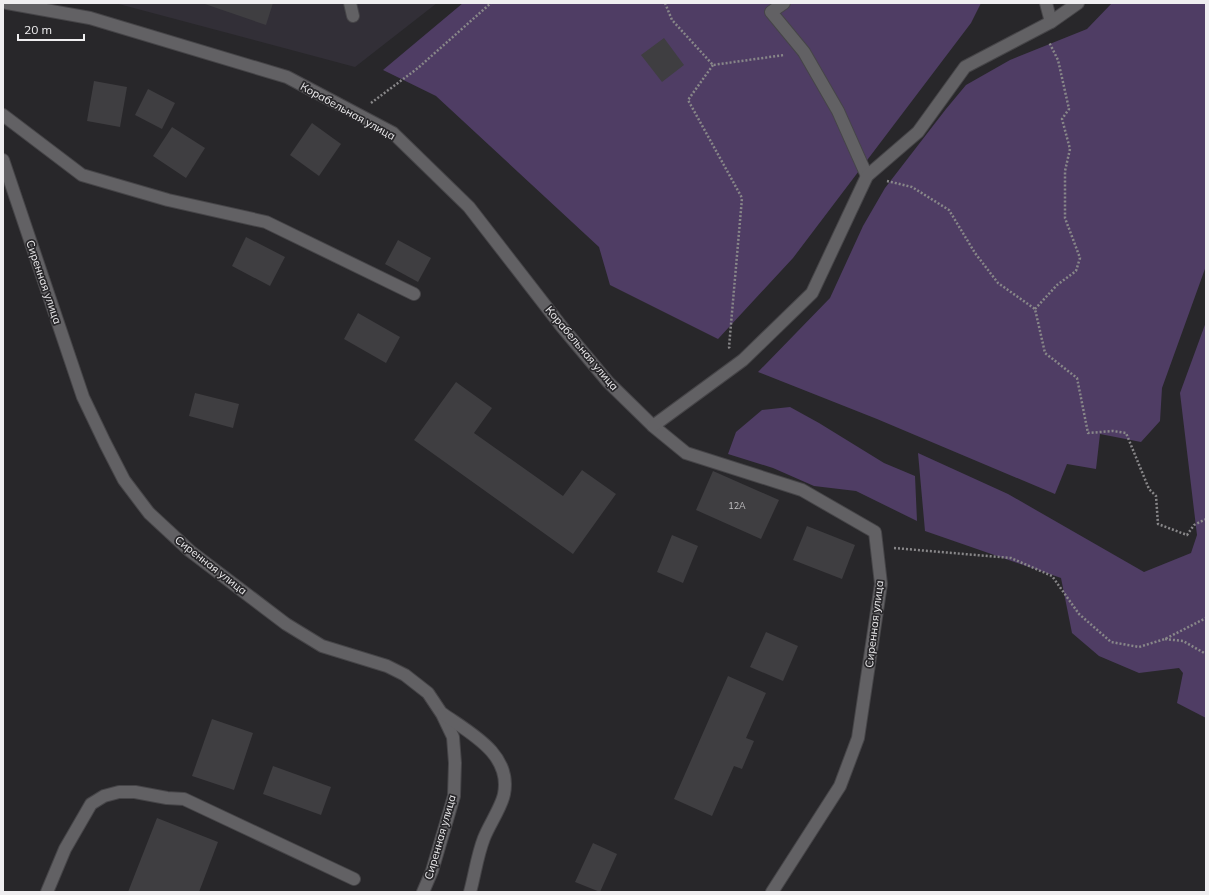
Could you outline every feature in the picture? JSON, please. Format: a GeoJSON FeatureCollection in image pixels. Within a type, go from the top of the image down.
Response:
{"type":"FeatureCollection","features":[{"type":"Feature","properties":{"kind":"street","name":"Корабельная улица"},"geometry":{"type":"LineString","coordinates":[[7,3],[90,18],[287,77],[393,134],[469,207],[562,327],[608,382],[653,426]]}},
{"type":"Feature","properties":{"kind":"street"},"geometry":{"type":"LineString","coordinates":[[350,3],[353,16]]}},
{"type":"Feature","properties":{"kind":"street"},"geometry":{"type":"LineString","coordinates":[[784,3],[768,7],[804,52],[838,111],[867,176]]}},
{"type":"Feature","properties":{"kind":"street"},"geometry":{"type":"LineString","coordinates":[[1046,3],[1047,25]]}},
{"type":"Feature","properties":{"kind":"street"},"geometry":{"type":"LineString","coordinates":[[874,532],[802,490],[686,453],[653,426],[743,360],[812,293],[867,176],[918,132],[965,67],[1047,25],[1078,3]]}},
{"type":"Feature","properties":{"kind":"street"},"geometry":{"type":"LineString","coordinates":[[3,115],[82,175],[168,200],[266,222],[414,294]]}},
{"type":"Feature","properties":{"kind":"street","name":"Сиренная улица"},"geometry":{"type":"LineString","coordinates":[[3,160],[83,397],[104,443],[124,480],[149,513],[190,551],[286,624],[322,646],[387,666],[405,675],[428,693],[442,714],[453,737],[456,763],[454,796],[432,871],[423,892]]}},
{"type":"Feature","properties":{"kind":"street","name":"Сиренная улица"},"geometry":{"type":"LineString","coordinates":[[772,892],[840,786],[858,738],[881,584],[874,532]]}},
{"type":"Feature","properties":{"kind":"street"},"geometry":{"type":"LineString","coordinates":[[442,714],[474,735],[488,747],[499,760],[505,776],[504,794],[484,839],[470,892]]}},
{"type":"Feature","properties":{"kind":"street"},"geometry":{"type":"LineString","coordinates":[[46,892],[65,849],[92,804],[104,796],[119,792],[135,792],[167,798],[184,799],[354,878]]}},
{"type":"Feature","properties":{"kind":"path"},"geometry":{"type":"LineString","coordinates":[[356,114],[418,68],[490,3]]}},
{"type":"Feature","properties":{"kind":"path"},"geometry":{"type":"LineString","coordinates":[[666,3],[672,20],[713,65]]}},
{"type":"Feature","properties":{"kind":"path"},"geometry":{"type":"LineString","coordinates":[[1035,309],[1058,285],[1076,271],[1080,258],[1065,218],[1065,171],[1070,149],[1062,119],[1069,109],[1058,60],[1047,25]]}},
{"type":"Feature","properties":{"kind":"path"},"geometry":{"type":"LineString","coordinates":[[743,360],[729,347],[742,198],[688,100],[713,65],[804,52]]}},
{"type":"Feature","properties":{"kind":"path"},"geometry":{"type":"LineString","coordinates":[[867,176],[912,187],[949,210],[975,253],[998,283],[1035,309],[1045,353],[1077,378],[1088,433],[1113,431],[1126,433],[1149,489],[1156,496],[1158,524],[1187,535],[1194,524],[1206,519]]}},
{"type":"Feature","properties":{"kind":"path"},"geometry":{"type":"LineString","coordinates":[[874,532],[891,547],[1011,558],[1052,576],[1079,614],[1111,642],[1139,647],[1165,639],[1206,618]]}},
{"type":"Feature","properties":{"kind":"path"},"geometry":{"type":"LineString","coordinates":[[1165,639],[1183,641],[1206,654]]}},
{"type":"Feature","properties":{"kind":"shaded area"},"geometry":{"type":"Polygon","coordinates":[[[115,3],[437,3],[355,67],[115,3]]]}},
{"type":"Feature","properties":{"kind":"shaded area"},"geometry":{"type":"Polygon","coordinates":[[[463,3],[981,3],[971,23],[793,258],[718,339],[610,285],[599,247],[436,96],[383,70],[463,3]]]}},
{"type":"Feature","properties":{"kind":"shaded area"},"geometry":{"type":"Polygon","coordinates":[[[1112,3],[1206,3],[1206,266],[1162,388],[1160,421],[1141,442],[1100,434],[1096,469],[1067,464],[1055,494],[877,419],[758,372],[830,298],[863,226],[885,188],[966,85],[1010,60],[1087,29],[1112,3]]]}},
{"type":"Feature","properties":{"kind":"shaded area"},"geometry":{"type":"Polygon","coordinates":[[[1206,322],[1206,718],[1177,703],[1183,673],[1179,668],[1139,673],[1099,656],[1072,633],[1061,578],[925,531],[918,453],[1008,494],[1144,572],[1191,553],[1197,535],[1180,393],[1206,322]]]}},
{"type":"Feature","properties":{"kind":"shaded area"},"geometry":{"type":"Polygon","coordinates":[[[790,407],[884,463],[915,476],[917,521],[856,491],[814,486],[773,468],[728,454],[736,432],[762,410],[790,407]]]}},
{"type":"Feature","properties":{"kind":"building"},"geometry":{"type":"Polygon","coordinates":[[[202,3],[273,3],[266,25],[202,3]]]}},
{"type":"Feature","properties":{"kind":"building"},"geometry":{"type":"Polygon","coordinates":[[[664,38],[684,65],[662,82],[641,55],[664,38]]]}},
{"type":"Feature","properties":{"kind":"building"},"geometry":{"type":"Polygon","coordinates":[[[94,81],[127,87],[120,127],[87,121],[94,81]]]}},
{"type":"Feature","properties":{"kind":"building"},"geometry":{"type":"Polygon","coordinates":[[[148,89],[175,103],[162,129],[135,115],[148,89]]]}},
{"type":"Feature","properties":{"kind":"building"},"geometry":{"type":"Polygon","coordinates":[[[312,123],[341,144],[319,176],[290,155],[312,123]]]}},
{"type":"Feature","properties":{"kind":"building"},"geometry":{"type":"Polygon","coordinates":[[[172,127],[205,148],[186,178],[153,156],[172,127]]]}},
{"type":"Feature","properties":{"kind":"building"},"geometry":{"type":"Polygon","coordinates":[[[246,237],[285,257],[270,286],[232,266],[246,237]]]}},
{"type":"Feature","properties":{"kind":"building"},"geometry":{"type":"Polygon","coordinates":[[[398,240],[431,258],[418,282],[385,264],[398,240]]]}},
{"type":"Feature","properties":{"kind":"building"},"geometry":{"type":"Polygon","coordinates":[[[358,313],[400,337],[386,363],[344,339],[358,313]]]}},
{"type":"Feature","properties":{"kind":"building"},"geometry":{"type":"Polygon","coordinates":[[[456,382],[492,408],[474,433],[563,496],[582,470],[616,494],[573,554],[414,440],[456,382]]]}},
{"type":"Feature","properties":{"kind":"building"},"geometry":{"type":"Polygon","coordinates":[[[195,393],[239,404],[233,428],[189,416],[195,393]]]}},
{"type":"Feature","properties":{"kind":"building"},"geometry":{"type":"Polygon","coordinates":[[[713,471],[779,500],[761,539],[696,510],[713,471]]]}},
{"type":"Feature","properties":{"kind":"building"},"geometry":{"type":"Polygon","coordinates":[[[807,526],[855,545],[842,579],[793,560],[807,526]]]}},
{"type":"Feature","properties":{"kind":"building"},"geometry":{"type":"Polygon","coordinates":[[[672,535],[698,546],[683,583],[657,572],[672,535]]]}},
{"type":"Feature","properties":{"kind":"building"},"geometry":{"type":"Polygon","coordinates":[[[766,632],[798,646],[783,681],[750,667],[766,632]]]}},
{"type":"Feature","properties":{"kind":"building"},"geometry":{"type":"Polygon","coordinates":[[[728,676],[766,693],[746,738],[754,741],[742,769],[734,766],[712,816],[674,799],[728,676]]]}},
{"type":"Feature","properties":{"kind":"building"},"geometry":{"type":"Polygon","coordinates":[[[212,719],[253,733],[234,790],[192,776],[212,719]]]}},
{"type":"Feature","properties":{"kind":"building"},"geometry":{"type":"Polygon","coordinates":[[[273,766],[331,787],[321,815],[263,794],[273,766]]]}},
{"type":"Feature","properties":{"kind":"building"},"geometry":{"type":"Polygon","coordinates":[[[157,818],[218,842],[199,892],[128,892],[157,818]]]}},
{"type":"Feature","properties":{"kind":"building"},"geometry":{"type":"Polygon","coordinates":[[[593,843],[617,854],[600,892],[575,882],[593,843]]]}}]}
